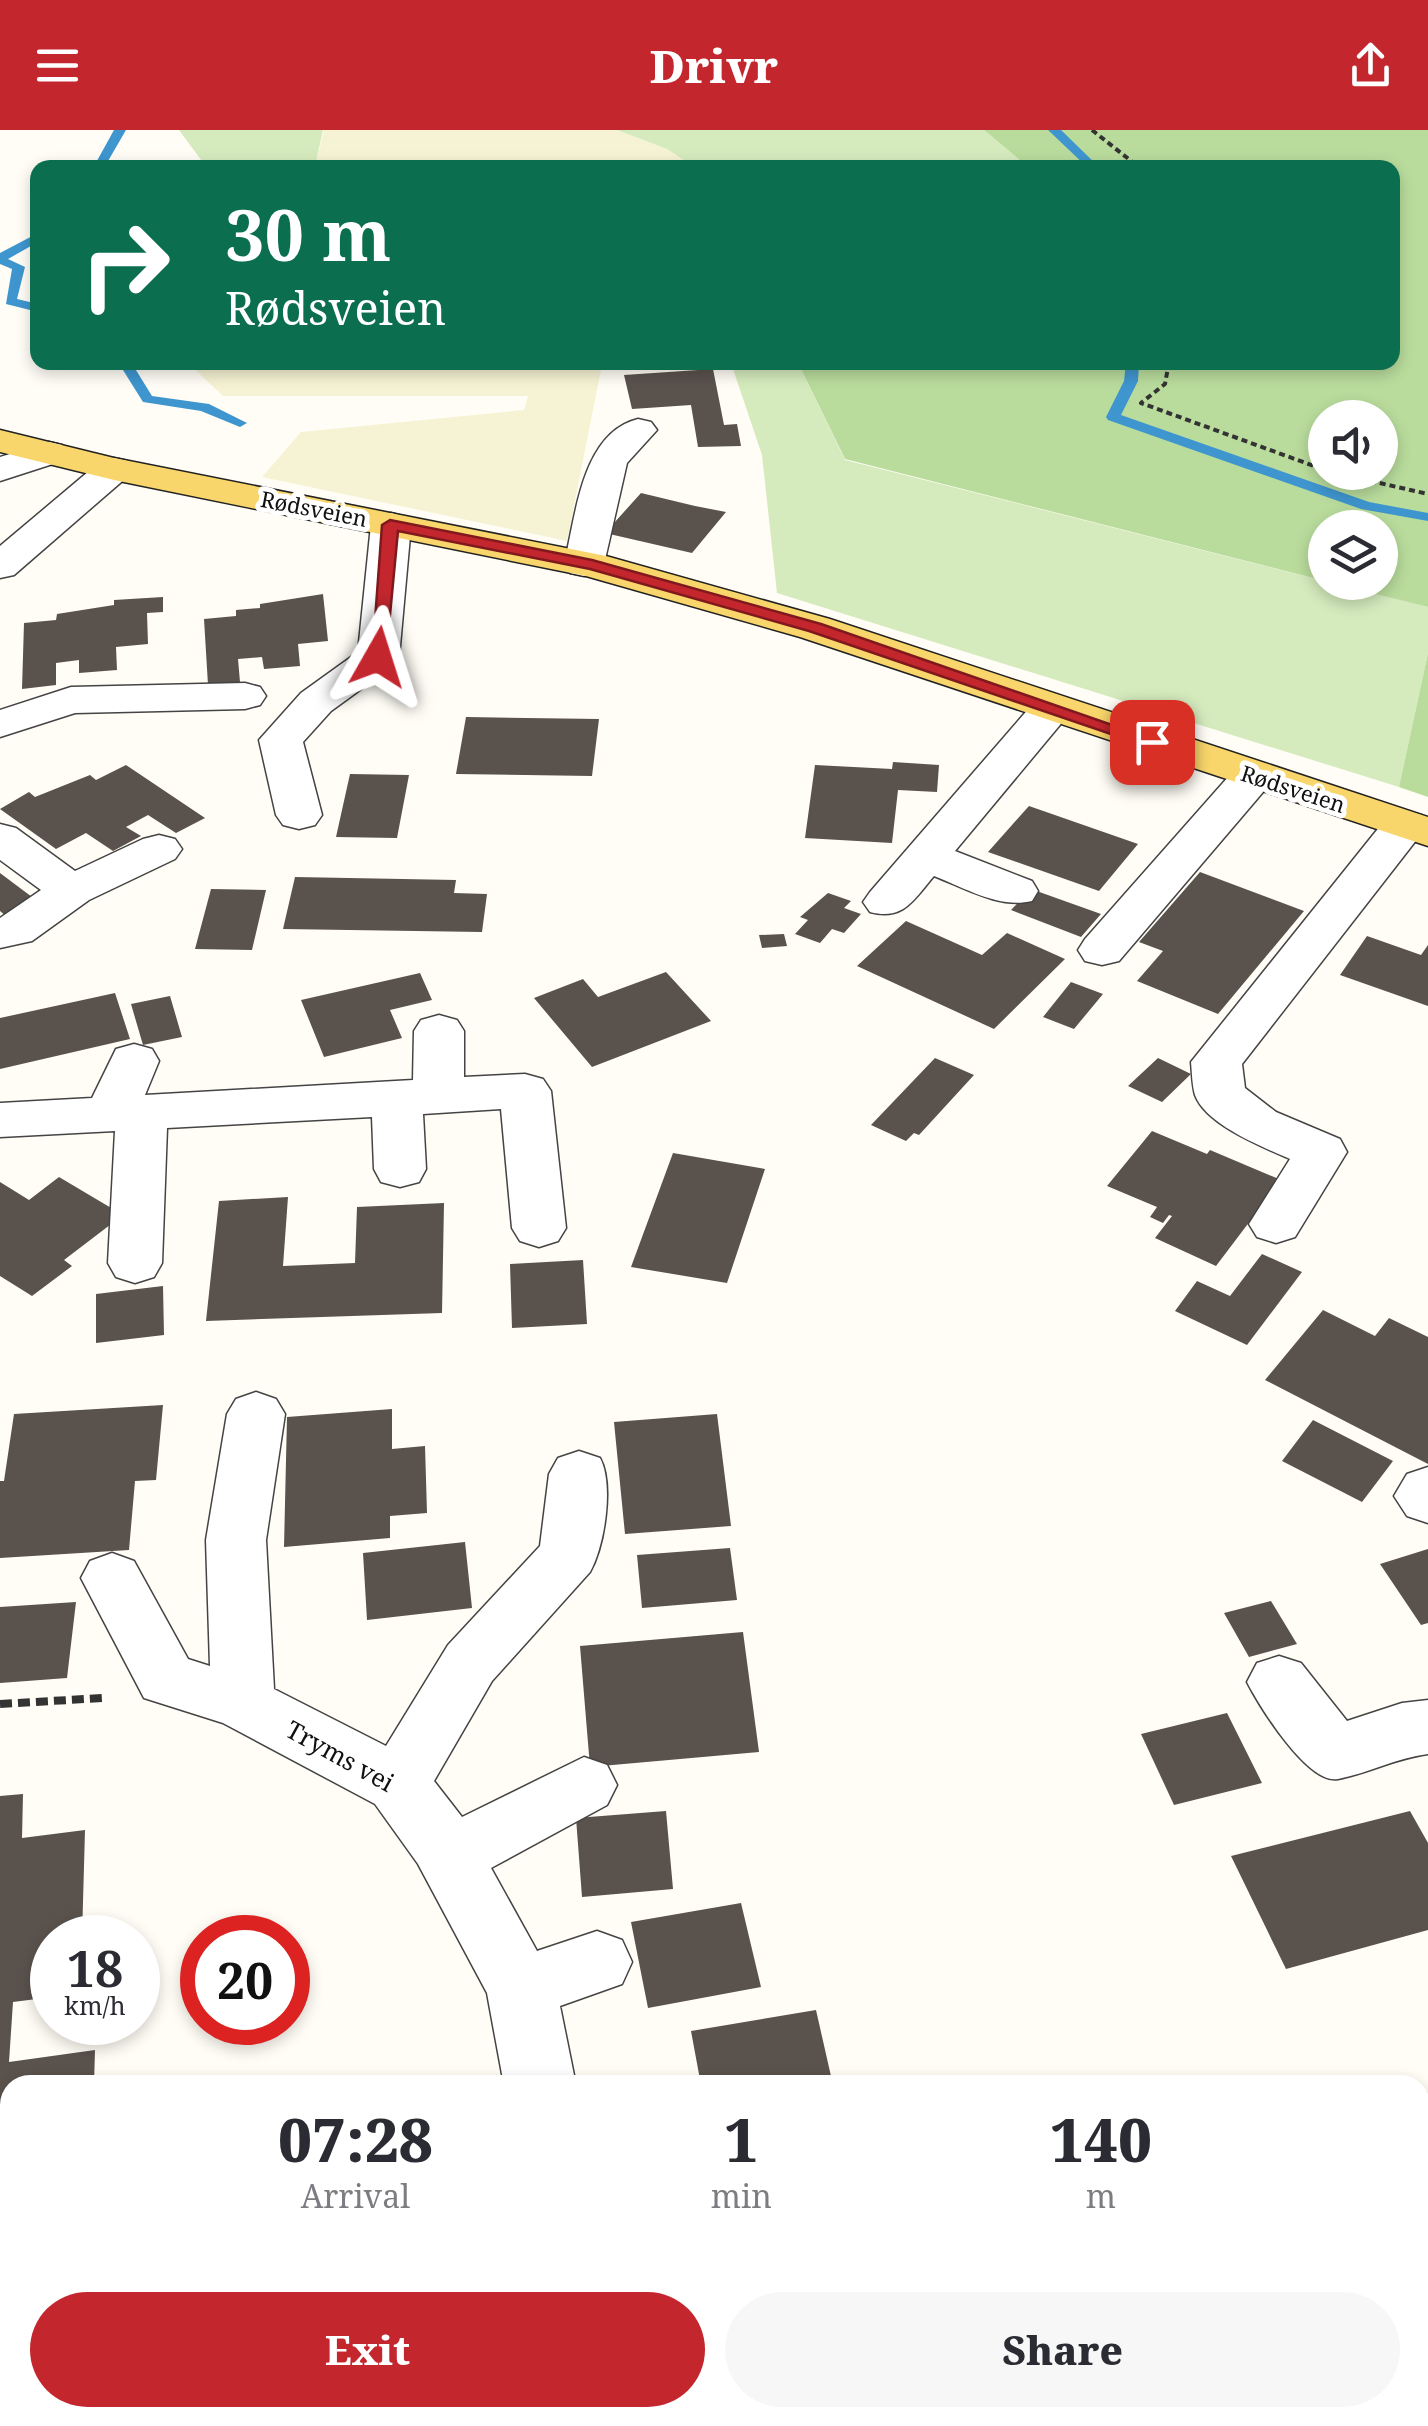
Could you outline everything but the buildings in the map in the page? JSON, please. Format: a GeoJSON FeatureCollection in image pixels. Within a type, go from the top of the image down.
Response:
{"type":"FeatureCollection","features":[{"type":"Feature","properties":{"kind":"main road","name":"Rødsveien"},"geometry":{"type":"LineString","coordinates":[[0,441],[114,469],[584,564],[815,628],[1417,828]]}},
{"type":"Feature","properties":{"kind":"street"},"geometry":{"type":"LineString","coordinates":[[584,564],[609,460],[638,430]]}},
{"type":"Feature","properties":{"kind":"street"},"geometry":{"type":"LineString","coordinates":[[0,470],[49,453]]}},
{"type":"Feature","properties":{"kind":"street"},"geometry":{"type":"LineString","coordinates":[[0,566],[114,469]]}},
{"type":"Feature","properties":{"kind":"street"},"geometry":{"type":"LineString","coordinates":[[299,815],[281,740],[316,702],[378,657],[390,525]]}},
{"type":"Feature","properties":{"kind":"street"},"geometry":{"type":"LineString","coordinates":[[0,724],[71,700],[245,696]]}},
{"type":"Feature","properties":{"kind":"street"},"geometry":{"type":"LineString","coordinates":[[887,902],[920,842],[1043,705]]}},
{"type":"Feature","properties":{"kind":"street"},"geometry":{"type":"LineString","coordinates":[[1102,950],[1252,776]]}},
{"type":"Feature","properties":{"kind":"street"},"geometry":{"type":"LineString","coordinates":[[1276,1224],[1321,1152],[1258,1124],[1221,1095],[1216,1062],[1417,828]]}},
{"type":"Feature","properties":{"kind":"street"},"geometry":{"type":"LineString","coordinates":[[0,838],[72,890]]}},
{"type":"Feature","properties":{"kind":"street"},"geometry":{"type":"LineString","coordinates":[[920,842],[1015,891]]}},
{"type":"Feature","properties":{"kind":"street"},"geometry":{"type":"LineString","coordinates":[[0,933],[15,930],[72,890],[159,849]]}},
{"type":"Feature","properties":{"kind":"street"},"geometry":{"type":"LineString","coordinates":[[400,1169],[439,1031]]}},
{"type":"Feature","properties":{"kind":"street"},"geometry":{"type":"LineString","coordinates":[[134,1061],[126,1114],[136,1263]]}},
{"type":"Feature","properties":{"kind":"street"},"geometry":{"type":"LineString","coordinates":[[0,1120],[525,1091],[539,1228]]}},
{"type":"Feature","properties":{"kind":"street"},"geometry":{"type":"LineString","coordinates":[[243,1703],[236,1540],[256,1414]]}},
{"type":"Feature","properties":{"kind":"street"},"geometry":{"type":"LineString","coordinates":[[398,1784],[470,1662],[569,1555],[580,1474]]}},
{"type":"Feature","properties":{"kind":"street"},"geometry":{"type":"LineString","coordinates":[[1428,1490],[1424,1496],[1428,1500]]}},
{"type":"Feature","properties":{"kind":"street"},"geometry":{"type":"LineString","coordinates":[[112,1578],[166,1679]]}},
{"type":"Feature","properties":{"kind":"street","name":"Tryms vei"},"geometry":{"type":"LineString","coordinates":[[166,1679],[243,1703],[398,1784],[450,1857],[521,1988],[538,2075]]}},
{"type":"Feature","properties":{"kind":"street"},"geometry":{"type":"LineString","coordinates":[[1279,1682],[1334,1754],[1415,1729]]}},
{"type":"Feature","properties":{"kind":"street"},"geometry":{"type":"LineString","coordinates":[[450,1857],[584,1785]]}},
{"type":"Feature","properties":{"kind":"street"},"geometry":{"type":"LineString","coordinates":[[521,1988],[598,1962]]}},
{"type":"Feature","properties":{"kind":"path"},"geometry":{"type":"LineString","coordinates":[[1092,130],[1130,160]]}},
{"type":"Feature","properties":{"kind":"path"},"geometry":{"type":"LineString","coordinates":[[1168,370],[1165,384],[1141,403],[1308,464]]}},
{"type":"Feature","properties":{"kind":"path"},"geometry":{"type":"LineString","coordinates":[[1398,487],[1428,494]]}},
{"type":"Feature","properties":{"kind":"path"},"geometry":{"type":"LineString","coordinates":[[0,1704],[112,1698],[166,1679]]}},
{"type":"Feature","properties":{"kind":"shaded area"},"geometry":{"type":"Polygon","coordinates":[[[324,130],[617,130],[667,149],[684,160],[317,160],[324,130]]]}},
{"type":"Feature","properties":{"kind":"shaded area"},"geometry":{"type":"Polygon","coordinates":[[[196,370],[601,370],[567,541],[262,477],[301,432],[524,410],[528,396],[223,396],[196,370]]]}},
{"type":"Feature","properties":{"kind":"green space"},"geometry":{"type":"Polygon","coordinates":[[[179,130],[323,130],[317,160],[201,160],[179,130]]]}},
{"type":"Feature","properties":{"kind":"green space"},"geometry":{"type":"Polygon","coordinates":[[[617,130],[984,130],[1020,160],[684,160],[667,149],[617,130]]]}},
{"type":"Feature","properties":{"kind":"green space"},"geometry":{"type":"Polygon","coordinates":[[[984,130],[1428,130],[1428,607],[1398,600],[1398,510],[1308,510],[1308,577],[845,459],[801,370],[1400,370],[1400,160],[1020,160],[984,130]]]}},
{"type":"Feature","properties":{"kind":"green space"},"geometry":{"type":"Polygon","coordinates":[[[733,370],[801,370],[845,460],[1308,577],[1308,600],[1398,599],[1428,607],[1428,653],[1399,787],[777,593],[762,455],[733,370]]]}},
{"type":"Feature","properties":{"kind":"green space"},"geometry":{"type":"Polygon","coordinates":[[[1428,653],[1428,797],[1399,787],[1428,653]]]}},
{"type":"Feature","properties":{"kind":"waterway"},"geometry":{"type":"LineString","coordinates":[[103,160],[120,130]]}},
{"type":"Feature","properties":{"kind":"waterway"},"geometry":{"type":"LineString","coordinates":[[1054,130],[1086,160]]}},
{"type":"Feature","properties":{"kind":"waterway"},"geometry":{"type":"LineString","coordinates":[[0,258],[30,241]]}},
{"type":"Feature","properties":{"kind":"waterway"},"geometry":{"type":"LineString","coordinates":[[0,260],[19,267],[10,301],[30,306]]}},
{"type":"Feature","properties":{"kind":"waterway"},"geometry":{"type":"LineString","coordinates":[[129,370],[148,399],[204,407],[240,423]]}},
{"type":"Feature","properties":{"kind":"waterway"},"geometry":{"type":"LineString","coordinates":[[1132,370],[1131,381],[1113,417],[1366,506],[1428,517]]}},
{"type":"Feature","properties":{"kind":"route"},"geometry":{"type":"LineString","coordinates":[[378,657],[390,525],[592,565],[815,628],[1152,742]]}}]}
